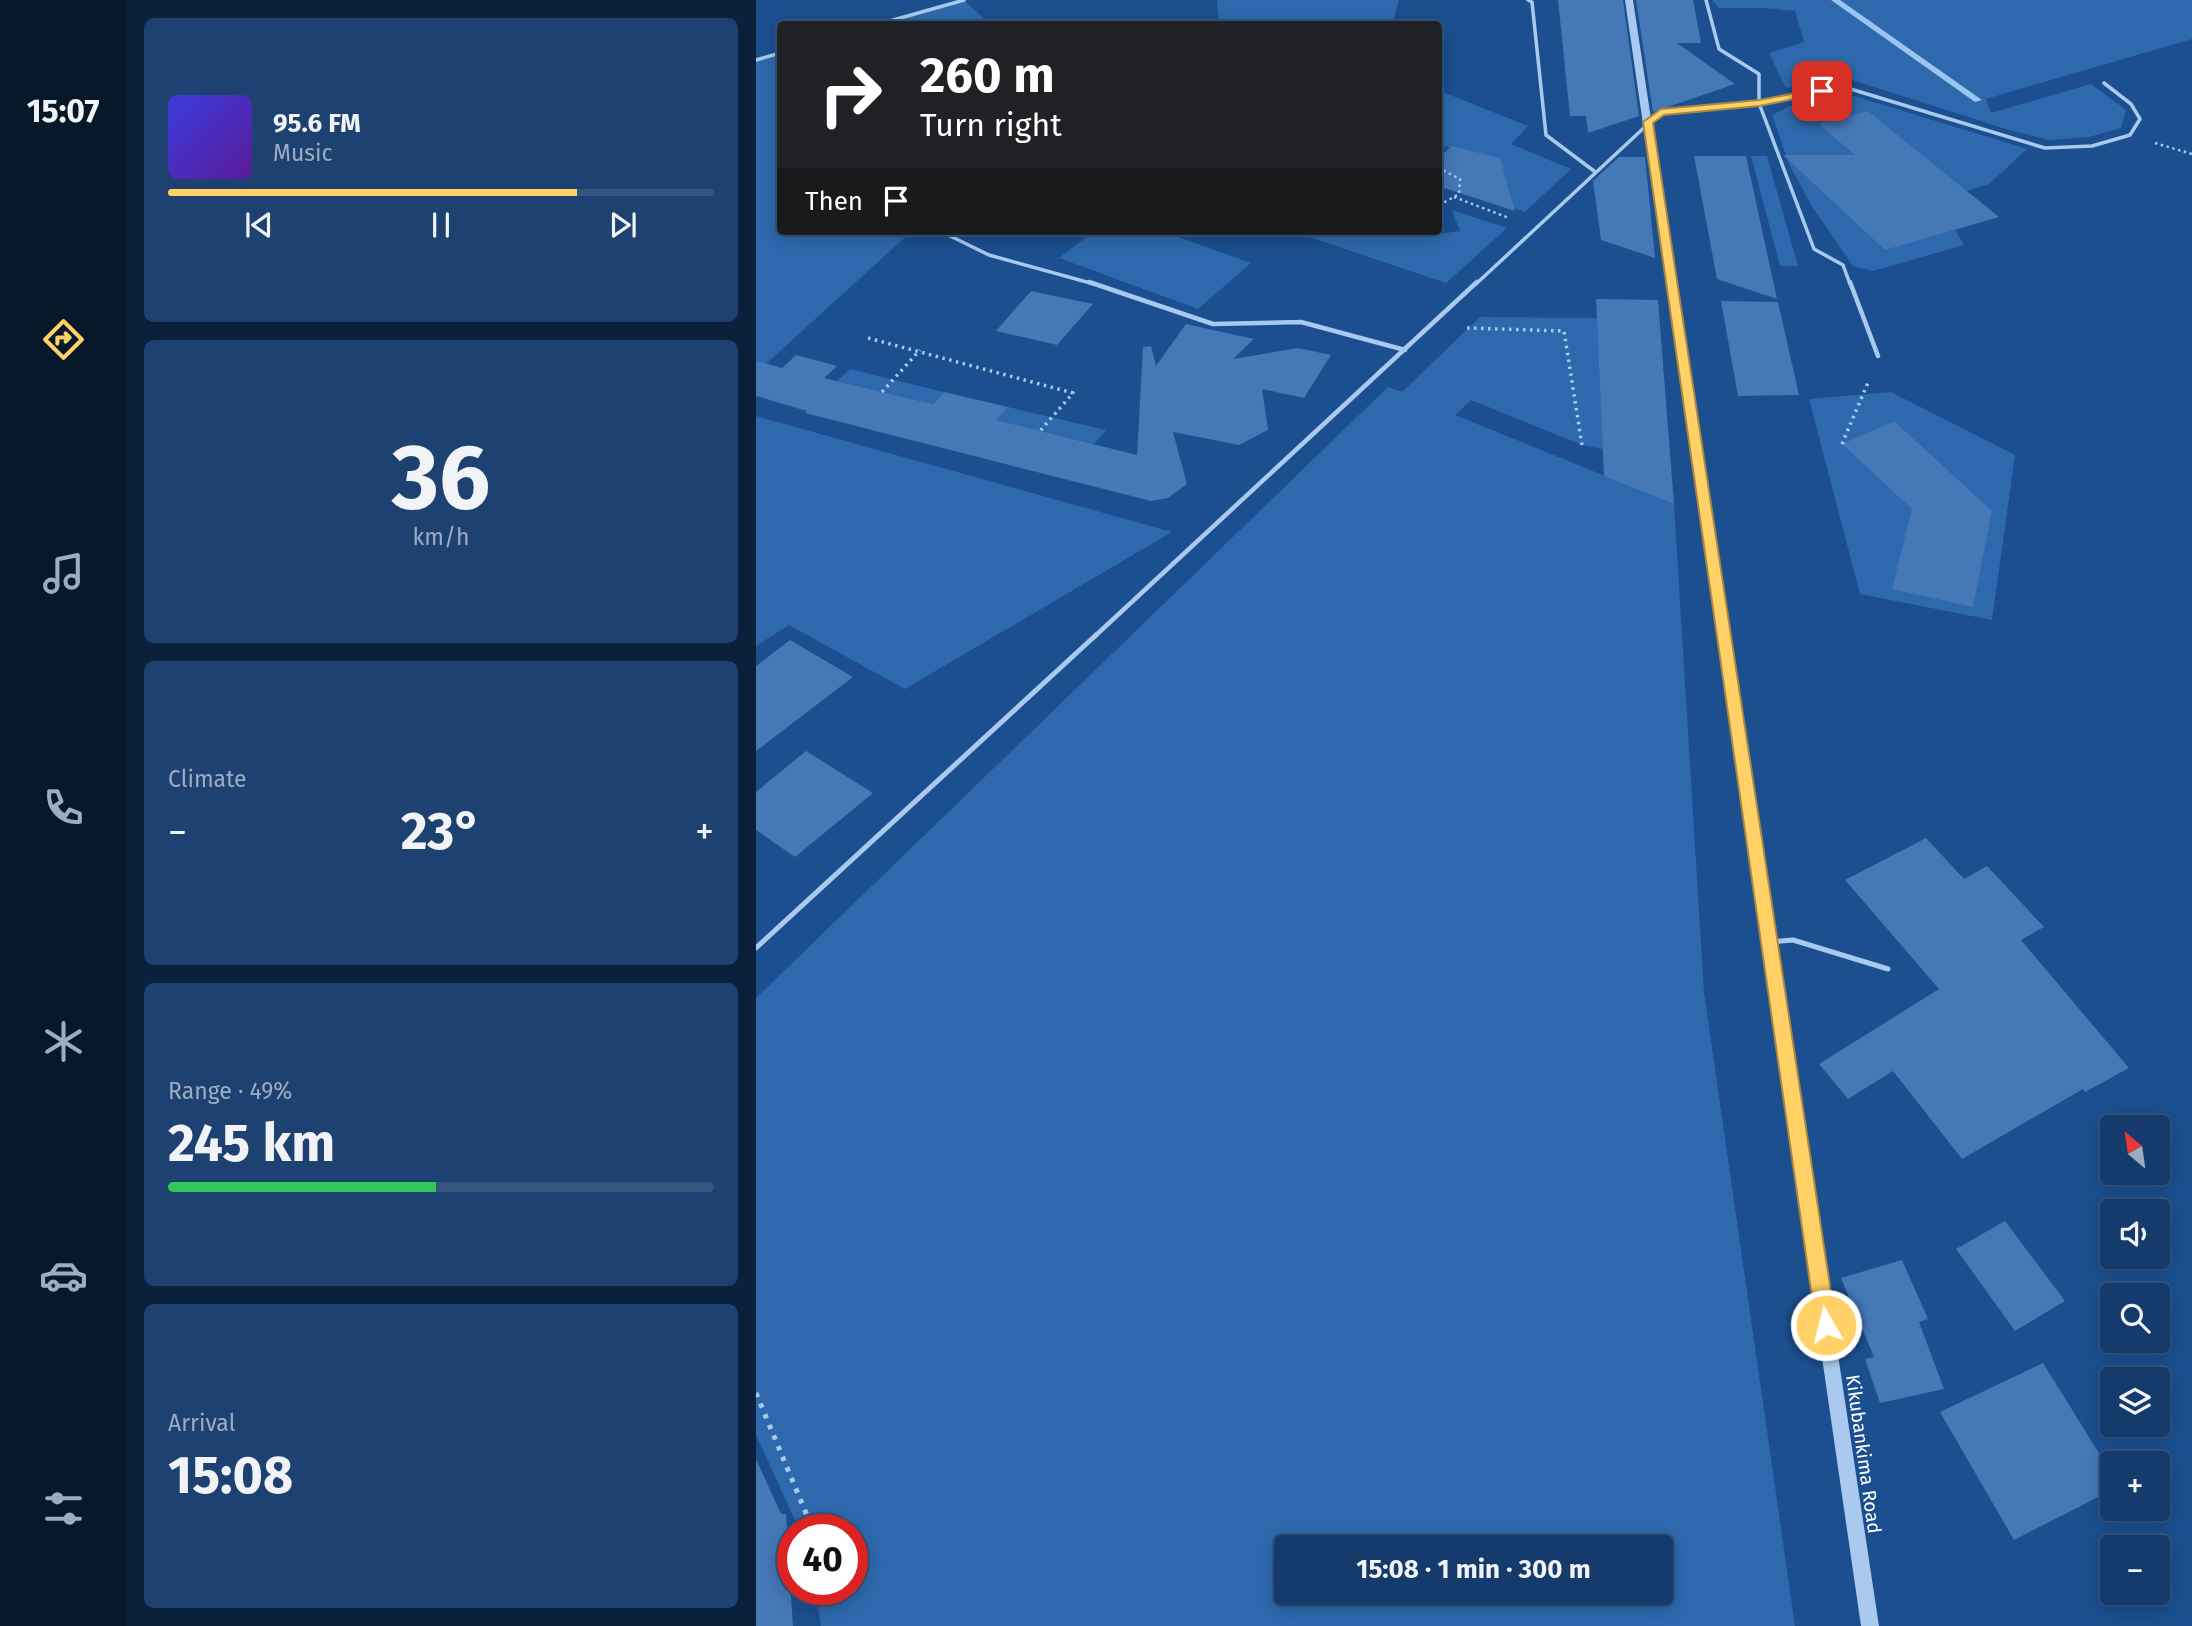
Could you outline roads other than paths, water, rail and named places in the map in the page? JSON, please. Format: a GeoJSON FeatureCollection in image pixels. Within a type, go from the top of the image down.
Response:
{"type":"FeatureCollection","features":[{"type":"Feature","properties":{"kind":"street","name":"Kikubankima Road"},"geometry":{"type":"LineString","coordinates":[[1629,0],[1870,1626]]}},
{"type":"Feature","properties":{"kind":"lane"},"geometry":{"type":"LineString","coordinates":[[890,21],[964,0]]}},
{"type":"Feature","properties":{"kind":"lane"},"geometry":{"type":"LineString","coordinates":[[1528,0],[1532,2],[1546,135],[1594,171]]}},
{"type":"Feature","properties":{"kind":"lane"},"geometry":{"type":"LineString","coordinates":[[1706,0],[1719,49],[1759,74],[1759,103],[1814,249],[1843,265],[1878,356]]}},
{"type":"Feature","properties":{"kind":"lane"},"geometry":{"type":"LineString","coordinates":[[756,60],[777,54]]}},
{"type":"Feature","properties":{"kind":"lane"},"geometry":{"type":"LineString","coordinates":[[756,948],[1405,350],[1594,171],[1661,112],[1759,103],[1844,87],[2045,148],[2092,146],[2130,135],[2140,119],[2131,104],[2104,83]]}},
{"type":"Feature","properties":{"kind":"lane"},"geometry":{"type":"LineString","coordinates":[[948,235],[989,255],[1062,273],[1213,324],[1301,322],[1405,350]]}},
{"type":"Feature","properties":{"kind":"lane"},"geometry":{"type":"LineString","coordinates":[[1769,942],[1793,940],[1888,969]]}},
{"type":"Feature","properties":{"kind":"waterway"},"geometry":{"type":"LineString","coordinates":[[1835,0],[1978,100]]}}]}
